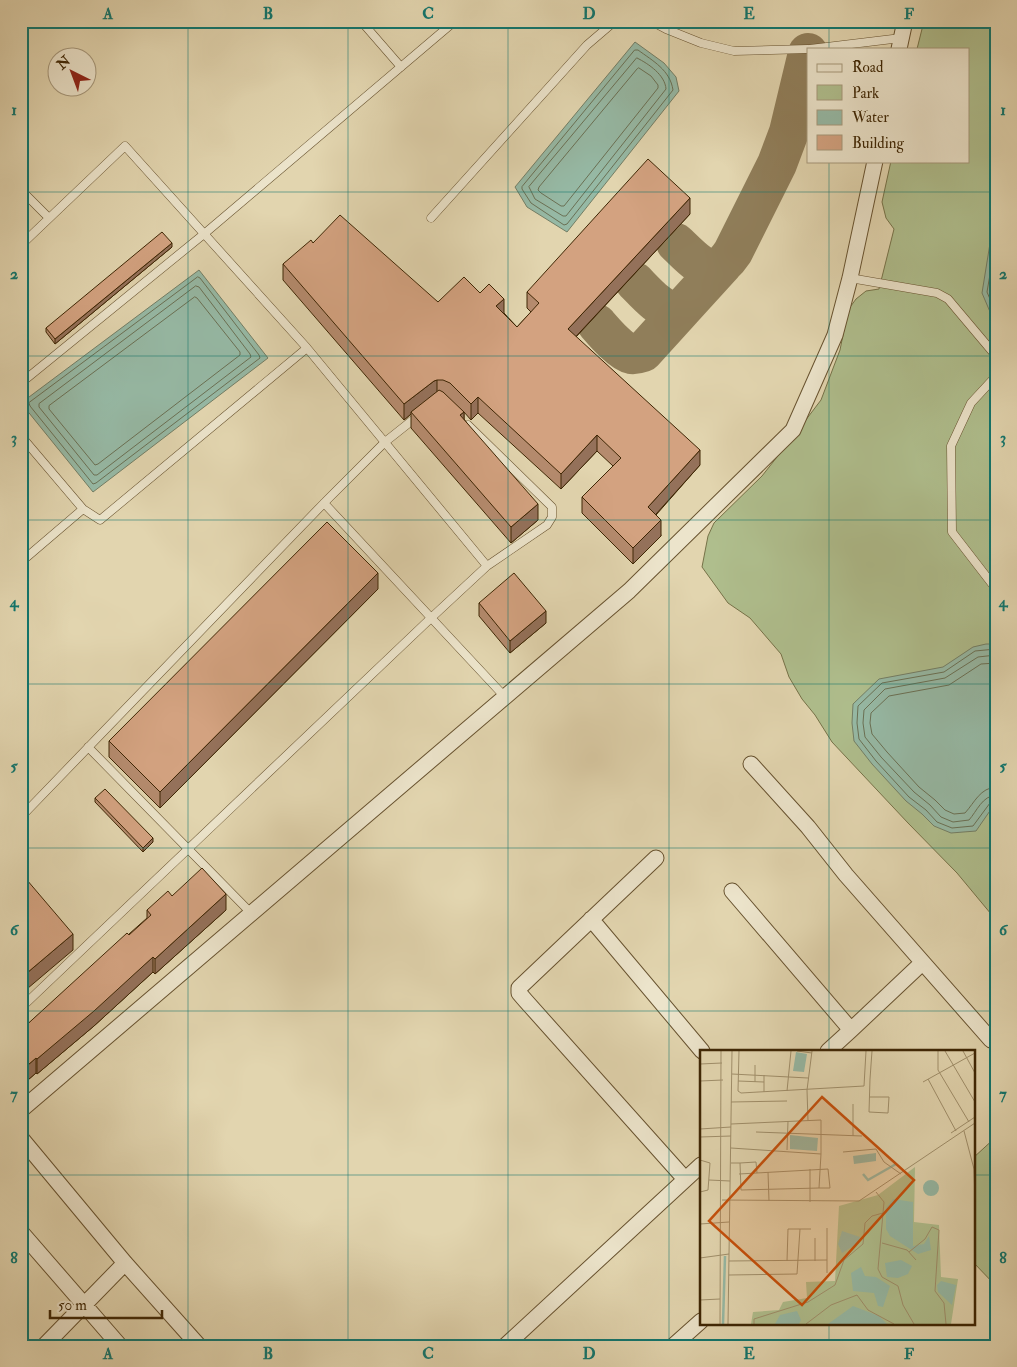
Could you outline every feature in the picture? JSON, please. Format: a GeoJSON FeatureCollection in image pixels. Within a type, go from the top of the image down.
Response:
{"type":"FeatureCollection","features":[{"type":"Feature","properties":{"kind":"street"},"geometry":{"type":"LineString","coordinates":[[900,43],[905,21]]}},
{"type":"Feature","properties":{"kind":"street"},"geometry":{"type":"LineString","coordinates":[[21,1110],[629,591],[793,430],[835,335],[850,278],[875,162]]}},
{"type":"Feature","properties":{"kind":"street"},"geometry":{"type":"LineString","coordinates":[[750,764],[808,827],[846,875],[991,1040]]}},
{"type":"Feature","properties":{"kind":"street"},"geometry":{"type":"LineString","coordinates":[[656,858],[519,988],[519,993],[685,1179]]}},
{"type":"Feature","properties":{"kind":"street"},"geometry":{"type":"LineString","coordinates":[[732,891],[851,1030]]}},
{"type":"Feature","properties":{"kind":"street"},"geometry":{"type":"LineString","coordinates":[[591,919],[701,1050]]}},
{"type":"Feature","properties":{"kind":"street"},"geometry":{"type":"LineString","coordinates":[[829,1050],[922,963]]}},
{"type":"Feature","properties":{"kind":"street"},"geometry":{"type":"LineString","coordinates":[[21,1138],[125,1263],[199,1346]]}},
{"type":"Feature","properties":{"kind":"street"},"geometry":{"type":"LineString","coordinates":[[505,1346],[700,1166]]}},
{"type":"Feature","properties":{"kind":"street"},"geometry":{"type":"LineString","coordinates":[[21,1232],[120,1346]]}},
{"type":"Feature","properties":{"kind":"street"},"geometry":{"type":"LineString","coordinates":[[44,1346],[125,1263]]}},
{"type":"Feature","properties":{"kind":"street"},"geometry":{"type":"LineString","coordinates":[[673,1346],[700,1322]]}},
{"type":"Feature","properties":{"kind":"lane"},"geometry":{"type":"LineString","coordinates":[[361,21],[401,67]]}},
{"type":"Feature","properties":{"kind":"lane"},"geometry":{"type":"LineString","coordinates":[[21,384],[204,234],[455,21]]}},
{"type":"Feature","properties":{"kind":"lane"},"geometry":{"type":"LineString","coordinates":[[430,218],[587,45],[615,21]]}},
{"type":"Feature","properties":{"kind":"lane"},"geometry":{"type":"LineString","coordinates":[[651,21],[701,43],[734,51],[807,49]]}},
{"type":"Feature","properties":{"kind":"lane"},"geometry":{"type":"LineString","coordinates":[[824,48],[900,43]]}},
{"type":"Feature","properties":{"kind":"lane"},"geometry":{"type":"LineString","coordinates":[[21,245],[125,146],[307,348],[487,566]]}},
{"type":"Feature","properties":{"kind":"lane"},"geometry":{"type":"LineString","coordinates":[[21,190],[49,218]]}},
{"type":"Feature","properties":{"kind":"lane"},"geometry":{"type":"LineString","coordinates":[[850,278],[943,295],[996,356]]}},
{"type":"Feature","properties":{"kind":"lane"},"geometry":{"type":"LineString","coordinates":[[21,436],[83,509],[100,520],[307,348]]}},
{"type":"Feature","properties":{"kind":"lane"},"geometry":{"type":"LineString","coordinates":[[996,376],[971,402],[951,446],[951,456],[952,532],[996,590]]}},
{"type":"Feature","properties":{"kind":"lane"},"geometry":{"type":"LineString","coordinates":[[22,814],[324,503],[385,442],[422,413]]}},
{"type":"Feature","properties":{"kind":"lane"},"geometry":{"type":"LineString","coordinates":[[21,1006],[487,566],[548,525],[552,517],[552,507],[460,417]]}},
{"type":"Feature","properties":{"kind":"lane"},"geometry":{"type":"LineString","coordinates":[[324,503],[505,697]]}},
{"type":"Feature","properties":{"kind":"lane"},"geometry":{"type":"LineString","coordinates":[[21,562],[83,509]]}},
{"type":"Feature","properties":{"kind":"lane"},"geometry":{"type":"LineString","coordinates":[[88,747],[251,914]]}},
{"type":"Feature","properties":{"kind":"green space"},"geometry":{"type":"Polygon","coordinates":[[[924,21],[996,21],[996,920],[957,873],[832,742],[789,677],[781,654],[750,618],[728,603],[702,567],[708,536],[714,523],[762,476],[821,400],[840,350],[848,310],[856,299],[866,291],[879,289],[894,229],[886,218],[882,202],[891,162],[970,162],[970,48],[917,48],[924,21]]]}},
{"type":"Feature","properties":{"kind":"green space"},"geometry":{"type":"Polygon","coordinates":[[[996,1137],[996,1286],[974,1263],[974,1157],[996,1137]]]}},
{"type":"Feature","properties":{"kind":"water"},"geometry":{"type":"Polygon","coordinates":[[[635,42],[664,63],[676,77],[679,91],[567,232],[527,207],[515,187],[635,42]]]}},
{"type":"Feature","properties":{"kind":"water"},"geometry":{"type":"Polygon","coordinates":[[[996,227],[996,326],[982,293],[992,231],[996,227]]]}},
{"type":"Feature","properties":{"kind":"water"},"geometry":{"type":"Polygon","coordinates":[[[199,270],[268,358],[93,492],[21,403],[199,270]]]}},
{"type":"Feature","properties":{"kind":"water"},"geometry":{"type":"Polygon","coordinates":[[[996,644],[996,797],[994,805],[976,831],[951,833],[934,826],[906,801],[854,741],[852,723],[853,704],[879,679],[943,667],[973,647],[996,644]]]}},
{"type":"Feature","properties":{"kind":"building"},"geometry":{"type":"Polygon","coordinates":[[[648,159],[690,198],[568,329],[700,450],[648,507],[661,520],[633,548],[582,497],[621,458],[597,435],[561,474],[478,397],[471,404],[450,383],[443,380],[434,381],[404,404],[283,264],[311,240],[313,243],[340,215],[438,302],[464,277],[480,293],[489,284],[504,299],[496,306],[517,327],[539,303],[527,292],[648,159]]]}},
{"type":"Feature","properties":{"kind":"building"},"geometry":{"type":"Polygon","coordinates":[[[162,232],[172,243],[55,339],[46,328],[162,232]]]}},
{"type":"Feature","properties":{"kind":"building"},"geometry":{"type":"Polygon","coordinates":[[[439,390],[464,412],[460,415],[538,504],[511,527],[411,412],[439,390]]]}},
{"type":"Feature","properties":{"kind":"building"},"geometry":{"type":"Polygon","coordinates":[[[327,522],[378,573],[160,792],[109,741],[327,522]]]}},
{"type":"Feature","properties":{"kind":"building"},"geometry":{"type":"Polygon","coordinates":[[[514,573],[546,611],[510,641],[479,603],[514,573]]]}},
{"type":"Feature","properties":{"kind":"building"},"geometry":{"type":"Polygon","coordinates":[[[105,789],[153,838],[143,848],[95,798],[105,789]]]}},
{"type":"Feature","properties":{"kind":"building"},"geometry":{"type":"Polygon","coordinates":[[[202,868],[226,894],[155,959],[153,957],[94,1011],[21,1071],[21,1030],[127,933],[129,935],[151,915],[147,910],[168,891],[172,896],[202,868]]]}},
{"type":"Feature","properties":{"kind":"building"},"geometry":{"type":"Polygon","coordinates":[[[21,873],[73,934],[21,978],[21,873]]]}},
{"type":"Feature","properties":{"kind":"taxiway"},"geometry":{"type":"LineString","coordinates":[[676,243],[699,264],[710,269],[715,269],[726,262],[777,164],[789,132],[807,57]]}},
{"type":"Feature","properties":{"kind":"taxiway"},"geometry":{"type":"LineString","coordinates":[[635,282],[658,304],[669,310],[677,311],[682,309],[723,264]]}},
{"type":"Feature","properties":{"kind":"taxiway"},"geometry":{"type":"LineString","coordinates":[[597,324],[622,350],[636,354],[643,352],[682,309]]}}]}
